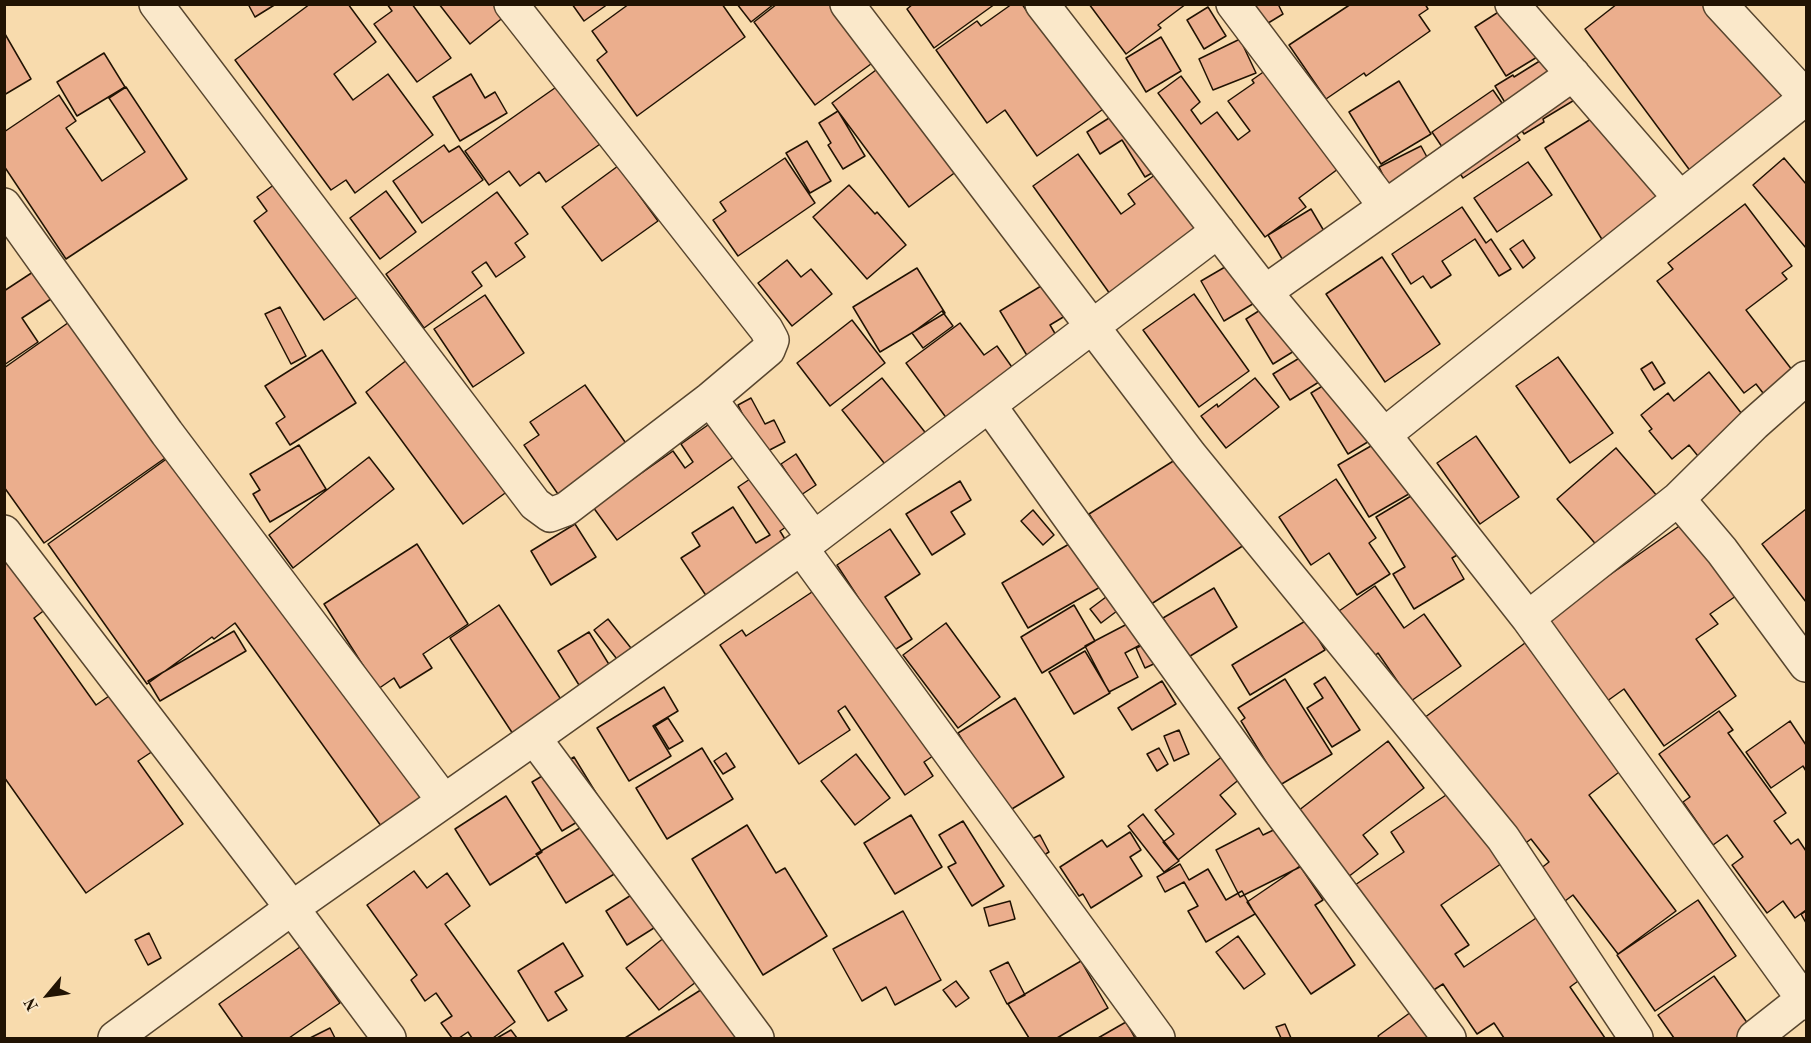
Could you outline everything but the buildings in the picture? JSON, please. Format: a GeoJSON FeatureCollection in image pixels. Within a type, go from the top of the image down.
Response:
{"type":"FeatureCollection","features":[{"type":"Feature","properties":{"kind":"street"},"geometry":{"type":"LineString","coordinates":[[156,4],[535,504],[550,515],[566,509],[710,399],[768,350],[772,340],[766,329],[511,4]]}},
{"type":"Feature","properties":{"kind":"street"},"geometry":{"type":"LineString","coordinates":[[848,4],[1190,455],[1503,838],[1636,1038]]}},
{"type":"Feature","properties":{"kind":"street"},"geometry":{"type":"LineString","coordinates":[[1042,4],[1265,292],[1384,435],[1528,618],[1806,1000],[1754,1038]]}},
{"type":"Feature","properties":{"kind":"street"},"geometry":{"type":"LineString","coordinates":[[1233,4],[1385,206]]}},
{"type":"Feature","properties":{"kind":"street"},"geometry":{"type":"LineString","coordinates":[[1512,4],[1680,198]]}},
{"type":"Feature","properties":{"kind":"street"},"geometry":{"type":"LineString","coordinates":[[1384,435],[1806,97],[1720,4]]}},
{"type":"Feature","properties":{"kind":"street"},"geometry":{"type":"LineString","coordinates":[[1265,292],[1573,74]]}},
{"type":"Feature","properties":{"kind":"street"},"geometry":{"type":"LineString","coordinates":[[4,206],[167,432],[444,801]]}},
{"type":"Feature","properties":{"kind":"street"},"geometry":{"type":"LineString","coordinates":[[115,1038],[292,908],[807,543],[1218,231]]}},
{"type":"Feature","properties":{"kind":"street"},"geometry":{"type":"LineString","coordinates":[[1528,618],[1678,498],[1754,424],[1806,378]]}},
{"type":"Feature","properties":{"kind":"street"},"geometry":{"type":"LineString","coordinates":[[710,399],[807,543],[1158,1038]]}},
{"type":"Feature","properties":{"kind":"street"},"geometry":{"type":"LineString","coordinates":[[989,405],[1275,804],[1449,1038]]}},
{"type":"Feature","properties":{"kind":"street"},"geometry":{"type":"LineString","coordinates":[[1678,498],[1722,551],[1806,665]]}},
{"type":"Feature","properties":{"kind":"street"},"geometry":{"type":"LineString","coordinates":[[4,532],[292,908],[388,1038]]}},
{"type":"Feature","properties":{"kind":"street"},"geometry":{"type":"LineString","coordinates":[[534,738],[757,1038]]}}]}
